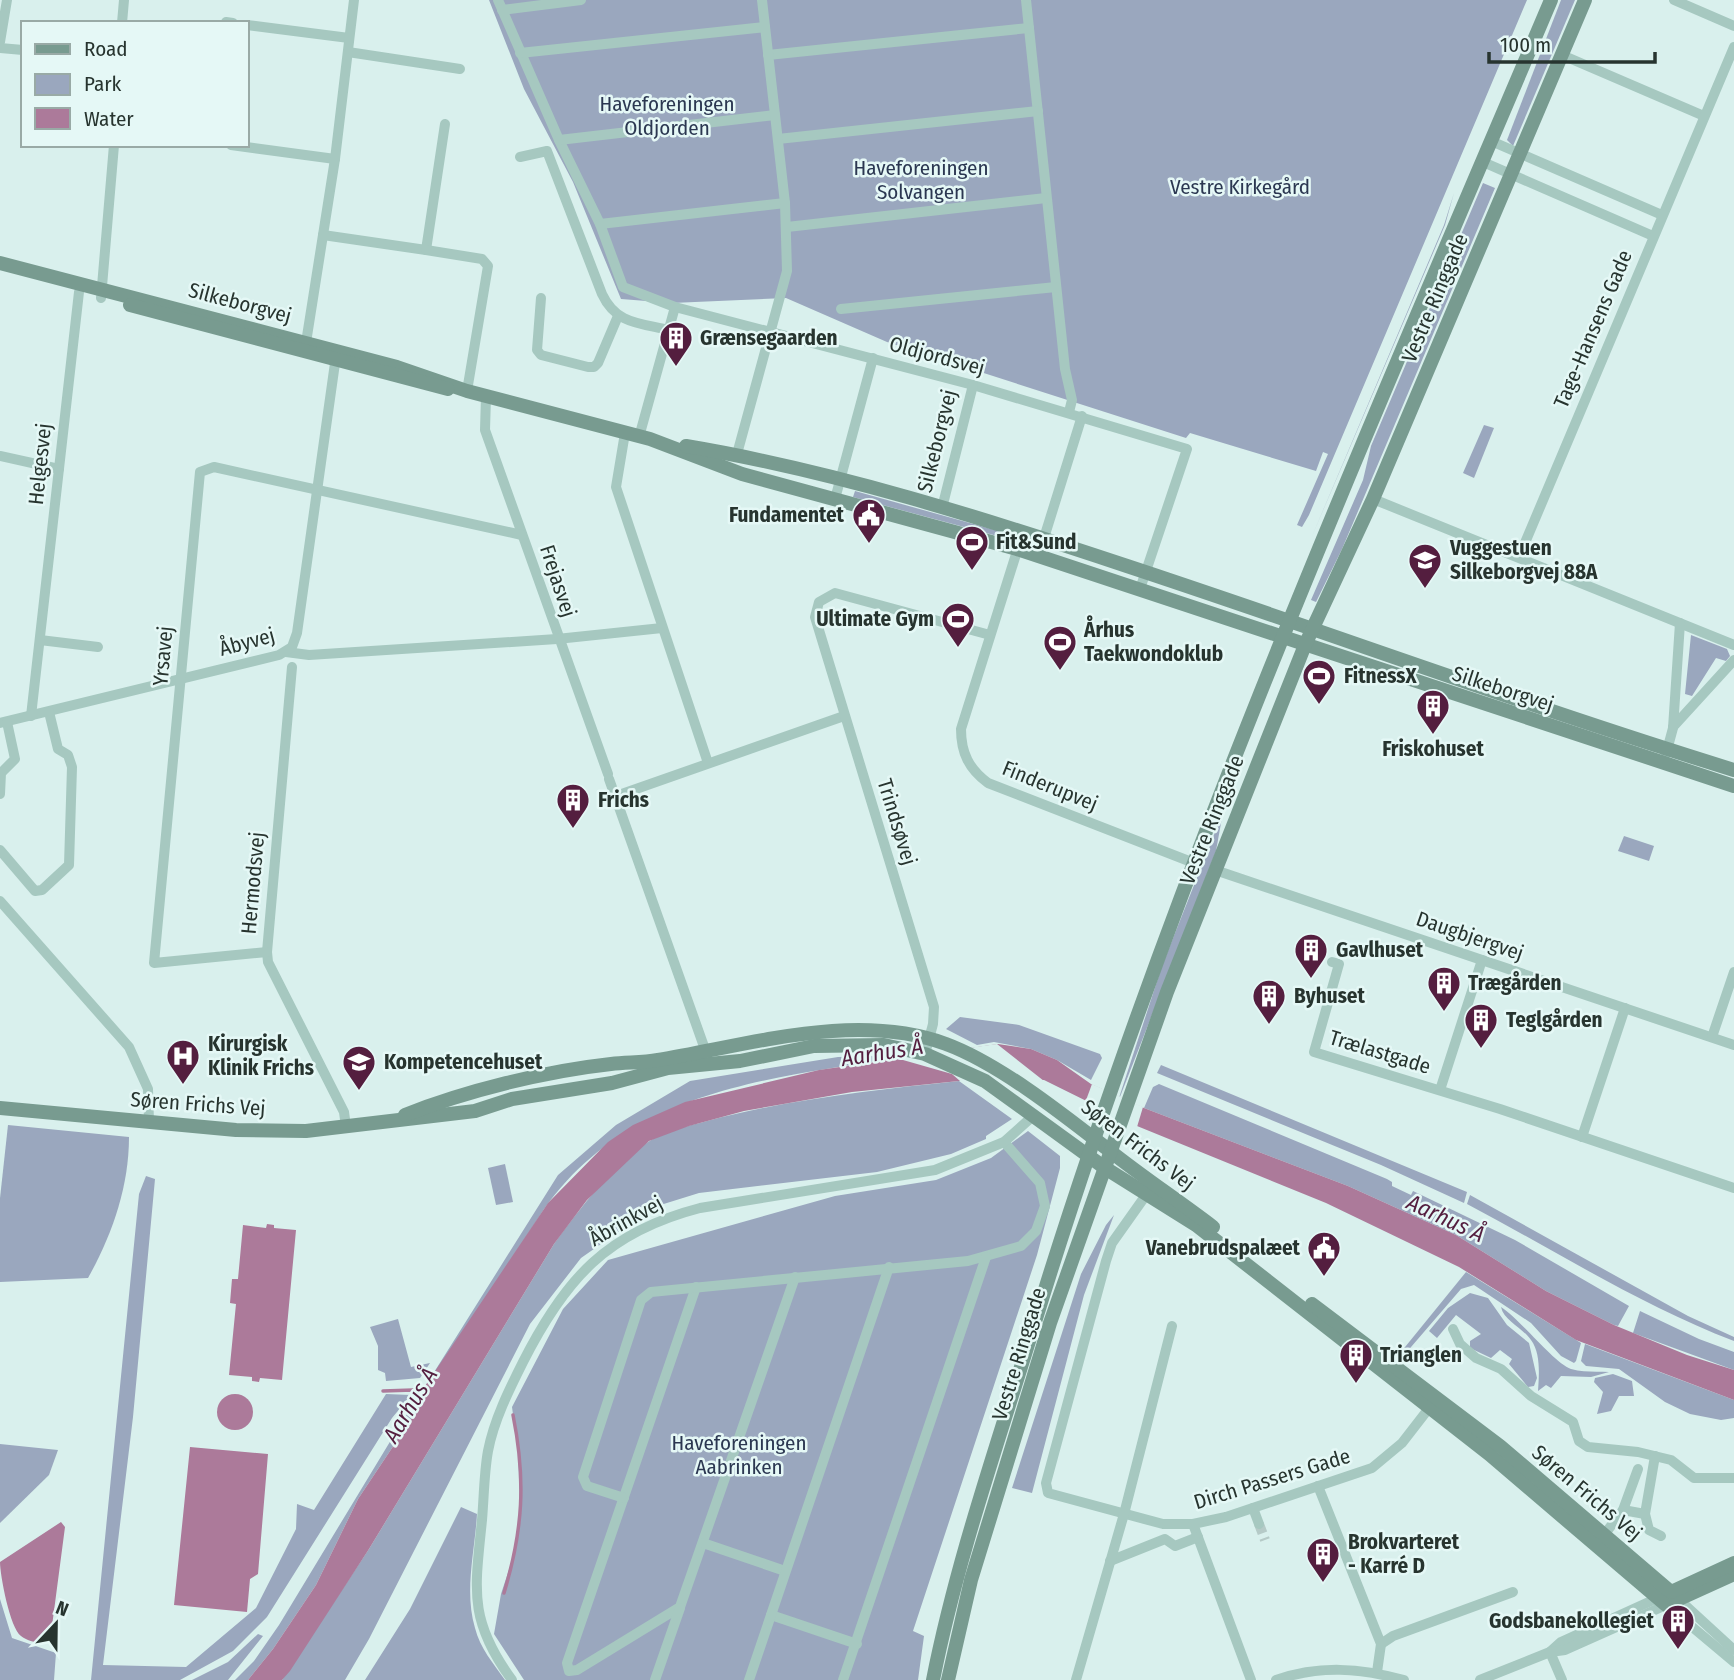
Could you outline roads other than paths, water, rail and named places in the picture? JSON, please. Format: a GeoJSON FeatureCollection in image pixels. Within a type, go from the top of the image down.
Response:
{"type":"FeatureCollection","features":[{"type":"Feature","properties":{"kind":"street"},"geometry":{"type":"LineString","coordinates":[[0,42],[7,0]]}},
{"type":"Feature","properties":{"kind":"street"},"geometry":{"type":"LineString","coordinates":[[122,21],[124,0]]}},
{"type":"Feature","properties":{"kind":"street"},"geometry":{"type":"LineString","coordinates":[[305,348],[335,159],[354,0]]}},
{"type":"Feature","properties":{"kind":"street"},"geometry":{"type":"LineString","coordinates":[[500,5],[581,0]]}},
{"type":"Feature","properties":{"kind":"street"},"geometry":{"type":"LineString","coordinates":[[737,454],[787,271],[785,203],[762,0]]}},
{"type":"Feature","properties":{"kind":"street"},"geometry":{"type":"LineString","coordinates":[[1026,0],[1065,369],[1072,400],[1069,412]]}},
{"type":"Feature","properties":{"kind":"street","name":"Vestre Ringgade"},"geometry":{"type":"LineString","coordinates":[[933,1680],[957,1576],[1102,1111],[1194,863],[1291,620],[1551,0]]}},
{"type":"Feature","properties":{"kind":"street","name":"Vestre Ringgade"},"geometry":{"type":"LineString","coordinates":[[948,1680],[960,1619],[1050,1322],[1121,1119],[1215,870],[1313,628],[1373,499],[1586,0]]}},
{"type":"Feature","properties":{"kind":"street"},"geometry":{"type":"LineString","coordinates":[[1674,0],[1734,26]]}},
{"type":"Feature","properties":{"kind":"street","name":"Oldjordsvej"},"geometry":{"type":"LineString","coordinates":[[500,5],[559,140],[600,224],[623,287],[675,307],[973,385],[1187,450],[1146,572]]}},
{"type":"Feature","properties":{"kind":"street"},"geometry":{"type":"LineString","coordinates":[[248,24],[349,38]]}},
{"type":"Feature","properties":{"kind":"street"},"geometry":{"type":"LineString","coordinates":[[520,53],[765,27]]}},
{"type":"Feature","properties":{"kind":"street"},"geometry":{"type":"LineString","coordinates":[[768,55],[1029,28]]}},
{"type":"Feature","properties":{"kind":"street","name":"Tage-Hansens Gade"},"geometry":{"type":"LineString","coordinates":[[1519,557],[1734,47]]}},
{"type":"Feature","properties":{"kind":"street"},"geometry":{"type":"LineString","coordinates":[[0,48],[21,50]]}},
{"type":"Feature","properties":{"kind":"street"},"geometry":{"type":"LineString","coordinates":[[348,52],[460,69]]}},
{"type":"Feature","properties":{"kind":"street"},"geometry":{"type":"LineString","coordinates":[[1562,55],[1704,116]]}},
{"type":"Feature","properties":{"kind":"street"},"geometry":{"type":"LineString","coordinates":[[778,139],[1038,111]]}},
{"type":"Feature","properties":{"kind":"street"},"geometry":{"type":"LineString","coordinates":[[559,140],[775,115]]}},
{"type":"Feature","properties":{"kind":"street"},"geometry":{"type":"LineString","coordinates":[[426,250],[444,124]]}},
{"type":"Feature","properties":{"kind":"street"},"geometry":{"type":"LineString","coordinates":[[1491,141],[1662,215]]}},
{"type":"Feature","properties":{"kind":"street"},"geometry":{"type":"LineString","coordinates":[[102,293],[114,147]]}},
{"type":"Feature","properties":{"kind":"street"},"geometry":{"type":"LineString","coordinates":[[246,147],[335,159]]}},
{"type":"Feature","properties":{"kind":"street"},"geometry":{"type":"LineString","coordinates":[[520,157],[547,151],[602,294],[618,316],[669,330]]}},
{"type":"Feature","properties":{"kind":"street"},"geometry":{"type":"LineString","coordinates":[[1483,162],[1653,236]]}},
{"type":"Feature","properties":{"kind":"street"},"geometry":{"type":"LineString","coordinates":[[786,227],[1046,198]]}},
{"type":"Feature","properties":{"kind":"street"},"geometry":{"type":"LineString","coordinates":[[600,224],[785,203]]}},
{"type":"Feature","properties":{"kind":"street"},"geometry":{"type":"LineString","coordinates":[[323,235],[482,259],[488,266],[467,391]]}},
{"type":"Feature","properties":{"kind":"street","name":"Silkeborgvej"},"geometry":{"type":"LineString","coordinates":[[0,263],[336,356],[433,388],[467,391],[638,436],[737,454],[840,480],[1044,538],[1291,620],[1665,757],[1734,786]]}},
{"type":"Feature","properties":{"kind":"street","name":"Silkeborgvej"},"geometry":{"type":"LineString","coordinates":[[0,272],[79,292],[102,293]]}},
{"type":"Feature","properties":{"kind":"street"},"geometry":{"type":"LineString","coordinates":[[841,309],[1056,287]]}},
{"type":"Feature","properties":{"kind":"street","name":"Helgesvej"},"geometry":{"type":"LineString","coordinates":[[31,716],[79,292]]}},
{"type":"Feature","properties":{"kind":"street"},"geometry":{"type":"LineString","coordinates":[[541,298],[536,343],[539,353],[588,367],[594,367],[598,363],[618,316]]}},
{"type":"Feature","properties":{"kind":"street"},"geometry":{"type":"LineString","coordinates":[[675,307],[638,436],[616,487],[708,764]]}},
{"type":"Feature","properties":{"kind":"street","name":"Åbyvej"},"geometry":{"type":"LineString","coordinates":[[4,722],[286,652],[292,647],[297,633],[336,356]]}},
{"type":"Feature","properties":{"kind":"street"},"geometry":{"type":"LineString","coordinates":[[835,499],[873,358]]}},
{"type":"Feature","properties":{"kind":"street","name":"Silkeborgvej"},"geometry":{"type":"LineString","coordinates":[[942,508],[973,385]]}},
{"type":"Feature","properties":{"kind":"street","name":"Frejasvej"},"geometry":{"type":"LineString","coordinates":[[486,396],[485,430],[707,1056]]}},
{"type":"Feature","properties":{"kind":"street"},"geometry":{"type":"LineString","coordinates":[[1044,538],[1082,416]]}},
{"type":"Feature","properties":{"kind":"street","name":"Silkeborgvej"},"geometry":{"type":"LineString","coordinates":[[638,436],[742,474],[1017,548],[1284,638],[1665,757],[1734,770]]}},
{"type":"Feature","properties":{"kind":"street"},"geometry":{"type":"LineString","coordinates":[[0,456],[59,469]]}},
{"type":"Feature","properties":{"kind":"street","name":"Yrsavej"},"geometry":{"type":"LineString","coordinates":[[267,952],[154,963],[200,472],[214,467],[317,490]]}},
{"type":"Feature","properties":{"kind":"street"},"geometry":{"type":"LineString","coordinates":[[317,490],[522,535]]}},
{"type":"Feature","properties":{"kind":"street"},"geometry":{"type":"LineString","coordinates":[[1373,499],[1734,645]]}},
{"type":"Feature","properties":{"kind":"street","name":"Finderupvej"},"geometry":{"type":"LineString","coordinates":[[1023,532],[961,729],[964,755],[978,776],[988,783],[1194,863]]}},
{"type":"Feature","properties":{"kind":"street"},"geometry":{"type":"LineString","coordinates":[[1140,589],[1146,572]]}},
{"type":"Feature","properties":{"kind":"street","name":"Trindsøvej"},"geometry":{"type":"LineString","coordinates":[[927,1047],[933,1024],[932,999],[814,617],[819,602],[835,593],[990,635]]}},
{"type":"Feature","properties":{"kind":"street"},"geometry":{"type":"LineString","coordinates":[[1665,757],[1672,727],[1680,623]]}},
{"type":"Feature","properties":{"kind":"street"},"geometry":{"type":"LineString","coordinates":[[286,652],[309,655],[557,639],[662,628]]}},
{"type":"Feature","properties":{"kind":"street"},"geometry":{"type":"LineString","coordinates":[[40,640],[98,647]]}},
{"type":"Feature","properties":{"kind":"street"},"geometry":{"type":"LineString","coordinates":[[1672,727],[1734,660]]}},
{"type":"Feature","properties":{"kind":"street","name":"Hermodsvej"},"geometry":{"type":"LineString","coordinates":[[292,667],[268,962],[344,1112],[346,1127]]}},
{"type":"Feature","properties":{"kind":"street"},"geometry":{"type":"LineString","coordinates":[[0,850],[35,891],[42,890],[69,865],[72,766],[68,755],[58,749],[49,712]]}},
{"type":"Feature","properties":{"kind":"street"},"geometry":{"type":"LineString","coordinates":[[616,796],[844,716]]}},
{"type":"Feature","properties":{"kind":"street"},"geometry":{"type":"LineString","coordinates":[[0,794],[1,773],[15,759],[4,722]]}},
{"type":"Feature","properties":{"kind":"street","name":"Daugbjergvej"},"geometry":{"type":"LineString","coordinates":[[1215,870],[1734,1045]]}},
{"type":"Feature","properties":{"kind":"street"},"geometry":{"type":"LineString","coordinates":[[0,901],[130,1047],[148,1089],[149,1122]]}},
{"type":"Feature","properties":{"kind":"street","name":"Trælastgade"},"geometry":{"type":"LineString","coordinates":[[1332,962],[1339,964],[1314,1052],[1440,1090],[1482,960]]}},
{"type":"Feature","properties":{"kind":"street"},"geometry":{"type":"LineString","coordinates":[[1713,1037],[1734,972]]}},
{"type":"Feature","properties":{"kind":"street"},"geometry":{"type":"LineString","coordinates":[[1582,1137],[1625,1008]]}},
{"type":"Feature","properties":{"kind":"street","name":"Søren Frichs Vej"},"geometry":{"type":"LineString","coordinates":[[0,1108],[260,1131],[346,1127],[475,1111],[554,1090],[612,1083],[707,1056],[751,1059],[814,1046],[845,1045],[957,1049],[1011,1081],[1094,1138],[1433,1403],[1489,1454],[1600,1540],[1668,1599],[1734,1662]]}},
{"type":"Feature","properties":{"kind":"street","name":"Søren Frichs Vej"},"geometry":{"type":"LineString","coordinates":[[927,1047],[985,1081],[1105,1168],[1196,1225],[1433,1403]]}},
{"type":"Feature","properties":{"kind":"street"},"geometry":{"type":"LineString","coordinates":[[1440,1090],[1734,1188]]}},
{"type":"Feature","properties":{"kind":"street","name":"Åbrinkvej"},"geometry":{"type":"LineString","coordinates":[[512,1680],[484,1635],[476,1594],[488,1452],[510,1388],[561,1294],[593,1260],[663,1217],[699,1208],[935,1170],[1004,1142],[1033,1116]]}},
{"type":"Feature","properties":{"kind":"street"},"geometry":{"type":"LineString","coordinates":[[624,1498],[587,1486],[583,1478],[642,1300],[651,1292],[986,1257],[1021,1246],[1036,1231],[1045,1206],[1040,1183],[1004,1142]]}},
{"type":"Feature","properties":{"kind":"street","name":"Dirch Passers Gade"},"geometry":{"type":"LineString","coordinates":[[1146,1195],[1112,1243],[1106,1261],[1046,1483],[1048,1493],[1163,1524],[1193,1524],[1358,1474],[1382,1461],[1433,1403]]}},
{"type":"Feature","properties":{"kind":"street"},"geometry":{"type":"LineString","coordinates":[[843,1680],[986,1257]]}},
{"type":"Feature","properties":{"kind":"street"},"geometry":{"type":"LineString","coordinates":[[749,1680],[889,1267]]}},
{"type":"Feature","properties":{"kind":"street"},"geometry":{"type":"LineString","coordinates":[[655,1680],[795,1277]]}},
{"type":"Feature","properties":{"kind":"street"},"geometry":{"type":"LineString","coordinates":[[680,1607],[576,1670],[569,1671],[567,1667],[696,1287]]}},
{"type":"Feature","properties":{"kind":"street"},"geometry":{"type":"LineString","coordinates":[[1076,1680],[1124,1514],[1172,1326]]}},
{"type":"Feature","properties":{"kind":"street"},"geometry":{"type":"LineString","coordinates":[[1453,1329],[1460,1344],[1476,1358],[1501,1369],[1531,1396],[1573,1422],[1579,1441],[1588,1447],[1671,1460],[1694,1478],[1734,1478]]}},
{"type":"Feature","properties":{"kind":"street"},"geometry":{"type":"LineString","coordinates":[[1654,1456],[1645,1514],[1649,1530],[1661,1536]]}},
{"type":"Feature","properties":{"kind":"street"},"geometry":{"type":"LineString","coordinates":[[1600,1540],[1623,1510],[1638,1469]]}},
{"type":"Feature","properties":{"kind":"street"},"geometry":{"type":"LineString","coordinates":[[1318,1486],[1381,1644],[1377,1672]]}},
{"type":"Feature","properties":{"kind":"street"},"geometry":{"type":"LineString","coordinates":[[1253,1508],[1259,1524]]}},
{"type":"Feature","properties":{"kind":"street"},"geometry":{"type":"LineString","coordinates":[[1623,1510],[1645,1514]]}},
{"type":"Feature","properties":{"kind":"street"},"geometry":{"type":"LineString","coordinates":[[1193,1524],[1251,1680]]}},
{"type":"Feature","properties":{"kind":"street"},"geometry":{"type":"LineString","coordinates":[[1111,1561],[1165,1539],[1175,1546],[1198,1537]]}},
{"type":"Feature","properties":{"kind":"street"},"geometry":{"type":"LineString","coordinates":[[703,1543],[785,1571]]}},
{"type":"Feature","properties":{"kind":"street"},"geometry":{"type":"LineString","coordinates":[[1668,1599],[1734,1563]]}},
{"type":"Feature","properties":{"kind":"street"},"geometry":{"type":"LineString","coordinates":[[1480,1680],[1550,1652],[1561,1642],[1734,1574]]}},
{"type":"Feature","properties":{"kind":"street"},"geometry":{"type":"LineString","coordinates":[[1381,1644],[1394,1636],[1513,1592]]}},
{"type":"Feature","properties":{"kind":"street","name":"Søren Frichs Vej"},"geometry":{"type":"LineString","coordinates":[[1668,1599],[1734,1650]]}},
{"type":"Feature","properties":{"kind":"street"},"geometry":{"type":"LineString","coordinates":[[771,1615],[857,1644]]}},
{"type":"Feature","properties":{"kind":"street"},"geometry":{"type":"LineString","coordinates":[[1550,1652],[1562,1680]]}},
{"type":"Feature","properties":{"kind":"street"},"geometry":{"type":"LineString","coordinates":[[1276,1680],[1320,1669],[1377,1672],[1404,1680]]}},
{"type":"Feature","properties":{"kind":"water"},"geometry":{"type":"Polygon","coordinates":[[[998,1044],[1031,1049],[1057,1060],[1091,1084],[1144,1108],[1348,1186],[1456,1235],[1546,1291],[1614,1325],[1687,1355],[1734,1370],[1734,1400],[1576,1340],[1459,1267],[1326,1203],[1137,1126],[1044,1080],[959,1081],[852,1092],[744,1111],[689,1126],[649,1141],[587,1200],[554,1244],[369,1549],[290,1671],[282,1680],[248,1680],[273,1649],[316,1585],[358,1499],[412,1418],[411,1407],[548,1203],[608,1142],[633,1125],[685,1102],[819,1070],[998,1044]]]}},
{"type":"Feature","properties":{"kind":"water"},"geometry":{"type":"Polygon","coordinates":[[[267,1224],[274,1225],[274,1228],[296,1230],[282,1380],[260,1378],[259,1382],[252,1381],[252,1377],[229,1375],[236,1304],[230,1303],[232,1279],[238,1279],[243,1225],[266,1228],[267,1224]]]}},
{"type":"Feature","properties":{"kind":"water"},"geometry":{"type":"Polygon","coordinates":[[[235,1394],[248,1399],[253,1412],[248,1425],[235,1430],[222,1425],[217,1412],[222,1399],[235,1394]]]}},
{"type":"Feature","properties":{"kind":"water"},"geometry":{"type":"Polygon","coordinates":[[[190,1447],[268,1454],[258,1574],[250,1579],[247,1612],[174,1605],[190,1447]]]}},
{"type":"Feature","properties":{"kind":"water"},"geometry":{"type":"Polygon","coordinates":[[[61,1522],[65,1527],[52,1626],[49,1637],[42,1643],[36,1642],[21,1636],[13,1623],[0,1562],[61,1522]]]}},
{"type":"Feature","properties":{"kind":"waterway","name":"Aarhus Å"},"geometry":{"type":"LineString","coordinates":[[383,1391],[413,1390],[422,1395]]}},
{"type":"Feature","properties":{"kind":"waterway"},"geometry":{"type":"LineString","coordinates":[[504,1593],[519,1526],[520,1461],[513,1415]]}},
{"type":"Feature","properties":{"kind":"tunnel"},"geometry":{"type":"LineString","coordinates":[[1259,1524],[1265,1540]]}},
{"type":"Feature","properties":{"kind":"place","name":"Grænsegaarden"},"geometry":{"type":"Point","coordinates":[676,368]}},
{"type":"Feature","properties":{"kind":"place","name":"Fundamentet"},"geometry":{"type":"Point","coordinates":[869,545]}},
{"type":"Feature","properties":{"kind":"place","name":"Fit&Sund"},"geometry":{"type":"Point","coordinates":[972,572]}},
{"type":"Feature","properties":{"kind":"place","name":"Vuggestuen Silkeborgvej 88A"},"geometry":{"type":"Point","coordinates":[1425,590]}},
{"type":"Feature","properties":{"kind":"place","name":"Ultimate Gym"},"geometry":{"type":"Point","coordinates":[958,649]}},
{"type":"Feature","properties":{"kind":"place","name":"Århus Taekwondoklub"},"geometry":{"type":"Point","coordinates":[1060,672]}},
{"type":"Feature","properties":{"kind":"place","name":"FitnessX"},"geometry":{"type":"Point","coordinates":[1319,706]}},
{"type":"Feature","properties":{"kind":"place","name":"Friskohuset"},"geometry":{"type":"Point","coordinates":[1433,736]}},
{"type":"Feature","properties":{"kind":"place","name":"Frichs"},"geometry":{"type":"Point","coordinates":[573,830]}},
{"type":"Feature","properties":{"kind":"place","name":"Gavlhuset"},"geometry":{"type":"Point","coordinates":[1311,980]}},
{"type":"Feature","properties":{"kind":"place","name":"Trægården"},"geometry":{"type":"Point","coordinates":[1444,1013]}},
{"type":"Feature","properties":{"kind":"place","name":"Byhuset"},"geometry":{"type":"Point","coordinates":[1269,1026]}},
{"type":"Feature","properties":{"kind":"place","name":"Teglgården"},"geometry":{"type":"Point","coordinates":[1481,1050]}},
{"type":"Feature","properties":{"kind":"place","name":"Kirurgisk Klinik Frichs"},"geometry":{"type":"Point","coordinates":[183,1086]}},
{"type":"Feature","properties":{"kind":"place","name":"Kompetencehuset"},"geometry":{"type":"Point","coordinates":[359,1092]}},
{"type":"Feature","properties":{"kind":"place","name":"Vanebrudspalæet"},"geometry":{"type":"Point","coordinates":[1324,1278]}},
{"type":"Feature","properties":{"kind":"place","name":"Trianglen"},"geometry":{"type":"Point","coordinates":[1356,1385]}},
{"type":"Feature","properties":{"kind":"place","name":"Brokvarteret - Karré D"},"geometry":{"type":"Point","coordinates":[1323,1584]}},
{"type":"Feature","properties":{"kind":"place","name":"Godsbanekollegiet"},"geometry":{"type":"Point","coordinates":[1678,1651]}},
{"type":"Feature","properties":{"kind":"park label","name":"Haveforeningen Oldjorden"},"geometry":{"type":"Point","coordinates":[667,116]}},
{"type":"Feature","properties":{"kind":"park label","name":"Haveforeningen Solvangen"},"geometry":{"type":"Point","coordinates":[921,180]}},
{"type":"Feature","properties":{"kind":"park label","name":"Vestre Kirkegård"},"geometry":{"type":"Point","coordinates":[1240,187]}},
{"type":"Feature","properties":{"kind":"park label","name":"Haveforeningen Aabrinken"},"geometry":{"type":"Point","coordinates":[739,1455]}}]}
